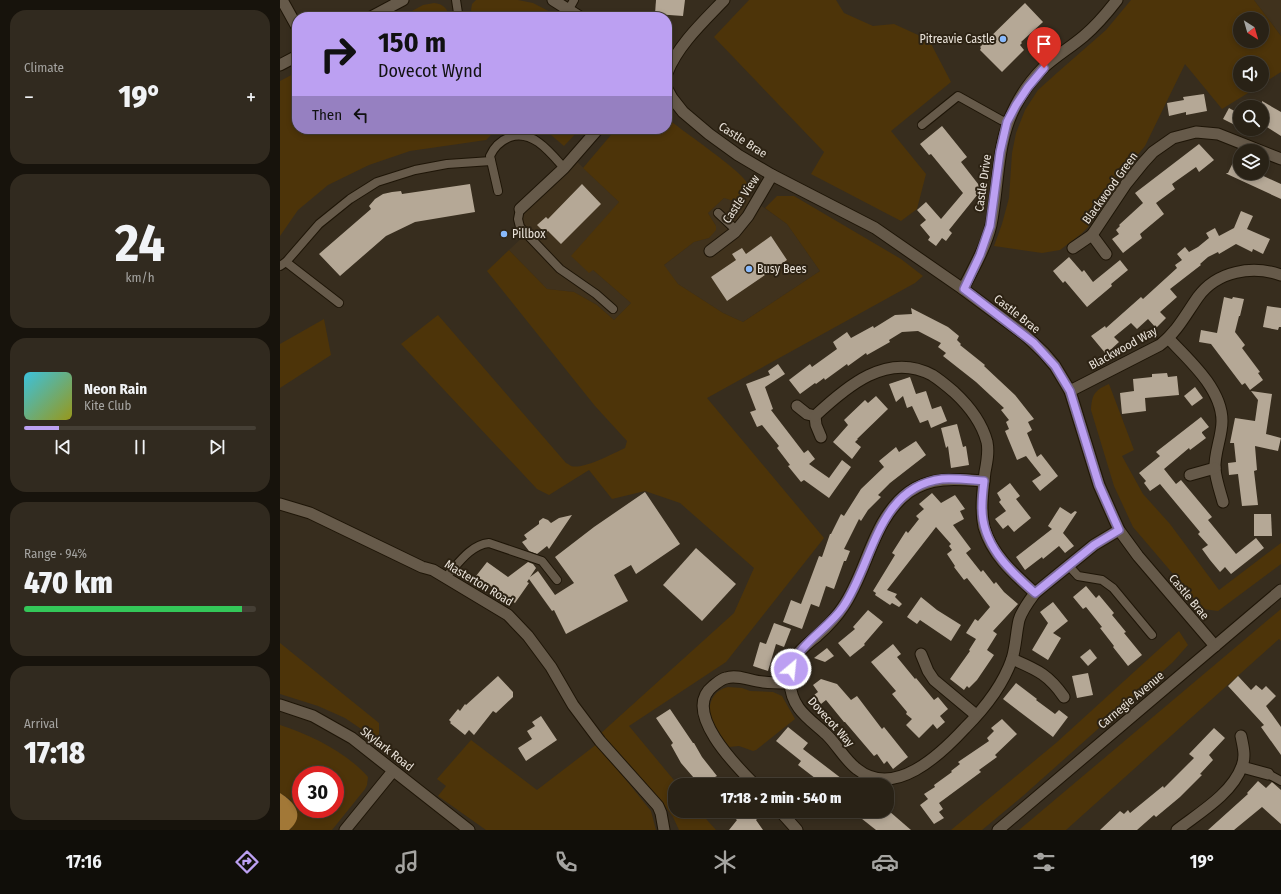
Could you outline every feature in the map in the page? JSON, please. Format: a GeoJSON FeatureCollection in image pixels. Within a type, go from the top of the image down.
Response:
{"type":"FeatureCollection","features":[{"type":"Feature","properties":{"kind":"street"},"geometry":{"type":"LineString","coordinates":[[282,0],[292,18]]}},
{"type":"Feature","properties":{"kind":"street"},"geometry":{"type":"LineString","coordinates":[[380,12],[403,0]]}},
{"type":"Feature","properties":{"kind":"street"},"geometry":{"type":"LineString","coordinates":[[553,0],[571,5]]}},
{"type":"Feature","properties":{"kind":"street"},"geometry":{"type":"LineString","coordinates":[[672,62],[686,42],[724,0]]}},
{"type":"Feature","properties":{"kind":"street","name":"Castle Drive"},"geometry":{"type":"LineString","coordinates":[[964,289],[980,255],[990,226],[1000,152],[1007,122],[1016,105],[1028,87],[1044,68],[1098,24],[1117,0]]}},
{"type":"Feature","properties":{"kind":"street"},"geometry":{"type":"LineString","coordinates":[[672,52],[686,42]]}},
{"type":"Feature","properties":{"kind":"street"},"geometry":{"type":"LineString","coordinates":[[280,65],[292,59]]}},
{"type":"Feature","properties":{"kind":"street","name":"Castle Brae"},"geometry":{"type":"LineString","coordinates":[[672,98],[683,112],[732,151],[772,174],[875,228],[964,289],[1039,348],[1055,366],[1070,391],[1099,485],[1119,530],[1138,556],[1215,646]]}},
{"type":"Feature","properties":{"kind":"street","name":"Castle Brae"},"geometry":{"type":"LineString","coordinates":[[672,108],[683,112]]}},
{"type":"Feature","properties":{"kind":"street","name":"Blackwood Green"},"geometry":{"type":"LineString","coordinates":[[1073,248],[1092,235],[1126,184],[1143,163],[1158,148],[1173,138],[1196,132],[1218,134],[1281,159]]}},
{"type":"Feature","properties":{"kind":"street"},"geometry":{"type":"LineString","coordinates":[[520,209],[564,168],[594,134]]}},
{"type":"Feature","properties":{"kind":"street","name":"Castle View"},"geometry":{"type":"LineString","coordinates":[[710,251],[736,230],[748,216],[772,174]]}},
{"type":"Feature","properties":{"kind":"street","name":"Blackwood Green"},"geometry":{"type":"LineString","coordinates":[[1092,235],[1106,254]]}},
{"type":"Feature","properties":{"kind":"street","name":"Blackwood Way"},"geometry":{"type":"LineString","coordinates":[[1070,391],[1160,345],[1168,338],[1199,296],[1213,283],[1228,275],[1245,271],[1261,270],[1281,275]]}},
{"type":"Feature","properties":{"kind":"street"},"geometry":{"type":"LineString","coordinates":[[1168,338],[1193,365],[1217,396],[1220,404],[1222,421],[1215,468],[1224,502]]}},
{"type":"Feature","properties":{"kind":"street"},"geometry":{"type":"LineString","coordinates":[[815,416],[852,384],[875,373],[896,368],[914,368],[942,381],[957,395],[978,420],[983,430],[987,446],[982,506],[984,527],[1003,563],[1035,593]]}},
{"type":"Feature","properties":{"kind":"street"},"geometry":{"type":"LineString","coordinates":[[797,406],[807,414],[815,416]]}},
{"type":"Feature","properties":{"kind":"street"},"geometry":{"type":"LineString","coordinates":[[815,416],[816,425],[821,437]]}},
{"type":"Feature","properties":{"kind":"street"},"geometry":{"type":"LineString","coordinates":[[1190,475],[1215,468]]}},
{"type":"Feature","properties":{"kind":"street","name":"Dovecot Way"},"geometry":{"type":"LineString","coordinates":[[984,481],[958,478],[932,481],[911,490],[904,496],[882,523],[857,584],[837,616],[794,659],[791,669],[790,683],[794,699],[804,715],[832,740],[849,762],[863,774],[881,780],[896,778],[915,770],[942,750],[957,736],[976,715],[995,690],[1012,659],[1019,620],[1035,593],[1094,545],[1119,530]]}},
{"type":"Feature","properties":{"kind":"street","name":"Masterton Road"},"geometry":{"type":"LineString","coordinates":[[280,504],[310,513],[422,567],[433,570],[508,615],[528,636],[551,666],[573,705],[600,742],[658,806],[661,813],[664,830]]}},
{"type":"Feature","properties":{"kind":"street","name":"Carnegie Avenue"},"geometry":{"type":"LineString","coordinates":[[998,830],[1281,590]]}},
{"type":"Feature","properties":{"kind":"street"},"geometry":{"type":"LineString","coordinates":[[921,654],[928,671],[934,680],[976,715]]}},
{"type":"Feature","properties":{"kind":"street"},"geometry":{"type":"LineString","coordinates":[[1012,659],[1047,676],[1064,697]]}},
{"type":"Feature","properties":{"kind":"street"},"geometry":{"type":"LineString","coordinates":[[748,778],[731,760],[710,729],[704,716],[702,704],[704,696],[718,681],[726,678],[742,678],[763,682],[790,683]]}},
{"type":"Feature","properties":{"kind":"street","name":"Skylark Road"},"geometry":{"type":"LineString","coordinates":[[280,704],[313,716],[342,732],[469,830]]}},
{"type":"Feature","properties":{"kind":"street"},"geometry":{"type":"LineString","coordinates":[[1177,830],[1224,794],[1232,783],[1242,767],[1244,752],[1241,736]]}},
{"type":"Feature","properties":{"kind":"street"},"geometry":{"type":"LineString","coordinates":[[1242,767],[1268,774]]}},
{"type":"Feature","properties":{"kind":"street"},"geometry":{"type":"LineString","coordinates":[[345,830],[393,771]]}},
{"type":"Feature","properties":{"kind":"street"},"geometry":{"type":"LineString","coordinates":[[786,818],[796,830]]}},
{"type":"Feature","properties":{"kind":"lane"},"geometry":{"type":"LineString","coordinates":[[456,0],[458,12]]}},
{"type":"Feature","properties":{"kind":"lane"},"geometry":{"type":"LineString","coordinates":[[922,125],[958,96],[1007,122]]}},
{"type":"Feature","properties":{"kind":"lane"},"geometry":{"type":"LineString","coordinates":[[498,191],[490,156],[494,147],[505,139],[515,135],[526,136],[538,142],[564,168]]}},
{"type":"Feature","properties":{"kind":"lane"},"geometry":{"type":"LineString","coordinates":[[339,304],[283,264],[319,224],[350,199],[377,182],[415,170],[447,164],[491,161]]}},
{"type":"Feature","properties":{"kind":"lane"},"geometry":{"type":"LineString","coordinates":[[520,209],[518,219],[520,227],[560,269],[596,294],[613,310]]}},
{"type":"Feature","properties":{"kind":"lane"},"geometry":{"type":"LineString","coordinates":[[718,213],[736,230]]}},
{"type":"Feature","properties":{"kind":"lane"},"geometry":{"type":"LineString","coordinates":[[445,578],[473,548],[481,544],[489,543],[542,561],[556,580]]}},
{"type":"Feature","properties":{"kind":"lane"},"geometry":{"type":"LineString","coordinates":[[1068,565],[1078,576],[1102,580],[1114,588],[1152,635]]}},
{"type":"Feature","properties":{"kind":"lane"},"geometry":{"type":"LineString","coordinates":[[1268,774],[1281,781]]}},
{"type":"Feature","properties":{"kind":"shaded area"},"geometry":{"type":"Polygon","coordinates":[[[476,0],[518,0],[533,3],[550,12],[471,12],[472,4],[476,0]]]}},
{"type":"Feature","properties":{"kind":"shaded area"},"geometry":{"type":"Polygon","coordinates":[[[749,0],[836,0],[844,13],[873,26],[894,24],[929,40],[951,82],[891,131],[926,174],[917,209],[901,221],[811,174],[824,152],[714,37],[749,0]]]}},
{"type":"Feature","properties":{"kind":"shaded area"},"geometry":{"type":"Polygon","coordinates":[[[1131,0],[1254,0],[1263,12],[1233,12],[1233,48],[1269,48],[1269,20],[1281,36],[1281,72],[1269,80],[1269,56],[1233,56],[1233,92],[1250,92],[1237,100],[1233,100],[1233,102],[1222,109],[1185,64],[1145,146],[1112,186],[1088,227],[1060,250],[1042,253],[994,246],[1009,198],[1012,153],[1016,133],[1025,110],[1038,90],[1106,30],[1131,0]]]}},
{"type":"Feature","properties":{"kind":"shaded area"},"geometry":{"type":"Polygon","coordinates":[[[1254,0],[1281,0],[1281,36],[1269,20],[1269,12],[1263,12],[1254,0]]]}},
{"type":"Feature","properties":{"kind":"shaded area"},"geometry":{"type":"Polygon","coordinates":[[[434,3],[440,4],[448,12],[410,12],[423,5],[434,3]]]}},
{"type":"Feature","properties":{"kind":"shaded area"},"geometry":{"type":"Polygon","coordinates":[[[292,75],[292,134],[493,134],[486,140],[410,151],[369,165],[328,185],[298,210],[280,236],[280,81],[292,75]]]}},
{"type":"Feature","properties":{"kind":"shaded area"},"geometry":{"type":"Polygon","coordinates":[[[672,122],[735,170],[748,186],[745,196],[740,203],[724,198],[708,213],[716,226],[716,230],[709,238],[694,242],[664,265],[678,284],[723,313],[743,322],[820,271],[787,224],[765,208],[777,196],[794,196],[901,259],[923,276],[915,283],[707,398],[824,538],[726,662],[629,726],[672,778],[668,778],[668,810],[659,798],[600,734],[734,613],[754,568],[680,503],[645,491],[612,499],[589,470],[549,495],[537,489],[401,344],[438,315],[566,463],[576,467],[583,466],[625,448],[627,441],[595,406],[487,271],[509,250],[547,289],[574,292],[597,305],[614,320],[631,303],[593,270],[589,273],[571,256],[619,202],[583,168],[612,134],[672,134],[672,122]]]}},
{"type":"Feature","properties":{"kind":"shaded area"},"geometry":{"type":"Polygon","coordinates":[[[550,134],[575,134],[564,146],[550,134]]]}},
{"type":"Feature","properties":{"kind":"shaded area"},"geometry":{"type":"Polygon","coordinates":[[[573,158],[619,202],[593,270],[631,303],[614,320],[597,305],[574,292],[547,289],[509,250],[526,234],[518,219],[573,158]]]}},
{"type":"Feature","properties":{"kind":"shaded area"},"geometry":{"type":"Polygon","coordinates":[[[746,195],[787,224],[820,271],[743,322],[723,313],[678,284],[663,266],[694,242],[709,238],[716,226],[708,213],[724,198],[739,202],[746,195]]]}},
{"type":"Feature","properties":{"kind":"shaded area"},"geometry":{"type":"Polygon","coordinates":[[[324,319],[331,355],[280,388],[280,344],[324,319]]]}},
{"type":"Feature","properties":{"kind":"shaded area"},"geometry":{"type":"Polygon","coordinates":[[[1109,384],[1134,450],[1122,456],[1143,494],[1170,524],[1219,590],[1281,543],[1281,564],[1218,611],[1203,609],[1133,527],[1114,486],[1091,410],[1092,400],[1095,393],[1100,388],[1109,384]]]}},
{"type":"Feature","properties":{"kind":"shaded area"},"geometry":{"type":"Polygon","coordinates":[[[1281,609],[1281,641],[1279,639],[1066,830],[1019,830],[1281,609]]]}},
{"type":"Feature","properties":{"kind":"shaded area"},"geometry":{"type":"Polygon","coordinates":[[[1179,631],[1188,645],[1173,662],[1024,795],[982,830],[951,830],[1056,743],[1179,631]]]}},
{"type":"Feature","properties":{"kind":"shaded area"},"geometry":{"type":"Polygon","coordinates":[[[280,643],[379,723],[379,741],[345,718],[318,706],[280,694],[280,643]]]}},
{"type":"Feature","properties":{"kind":"shaded area"},"geometry":{"type":"Polygon","coordinates":[[[728,687],[742,688],[750,691],[773,692],[782,696],[795,719],[756,750],[753,751],[739,746],[729,747],[714,726],[710,714],[713,697],[722,689],[728,687]]]}},
{"type":"Feature","properties":{"kind":"shaded area"},"geometry":{"type":"Polygon","coordinates":[[[280,725],[316,739],[339,752],[368,777],[365,789],[344,815],[344,766],[292,766],[292,818],[342,818],[332,830],[289,830],[292,828],[291,800],[280,793],[280,725]]]}},
{"type":"Feature","properties":{"kind":"shaded area"},"geometry":{"type":"Polygon","coordinates":[[[471,740],[537,790],[597,744],[651,811],[656,830],[486,830],[438,796],[446,786],[437,779],[471,740]]]}},
{"type":"Feature","properties":{"kind":"shaded area"},"geometry":{"type":"Polygon","coordinates":[[[280,793],[290,800],[292,803],[292,818],[297,819],[289,830],[280,830],[280,793]]]}},
{"type":"Feature","properties":{"kind":"shaded area"},"geometry":{"type":"Polygon","coordinates":[[[673,818],[705,818],[716,830],[679,830],[673,818]]]}},
{"type":"Feature","properties":{"kind":"building"},"geometry":{"type":"Polygon","coordinates":[[[656,0],[685,0],[683,16],[672,15],[672,12],[655,12],[656,0]]]}},
{"type":"Feature","properties":{"kind":"building","name":"Pitreavie Castle"},"geometry":{"type":"Polygon","coordinates":[[[1025,3],[1043,22],[1021,42],[1022,43],[1020,45],[1024,50],[1002,72],[980,50],[980,47],[1025,3]]]}},
{"type":"Feature","properties":{"kind":"building"},"geometry":{"type":"Polygon","coordinates":[[[1204,94],[1207,111],[1186,115],[1186,112],[1169,116],[1167,103],[1184,100],[1183,97],[1204,94]]]}},
{"type":"Feature","properties":{"kind":"building"},"geometry":{"type":"Polygon","coordinates":[[[1269,105],[1281,112],[1281,136],[1269,128],[1269,105]]]}},
{"type":"Feature","properties":{"kind":"building"},"geometry":{"type":"Polygon","coordinates":[[[1229,108],[1233,110],[1233,124],[1223,119],[1229,108]]]}},
{"type":"Feature","properties":{"kind":"building"},"geometry":{"type":"Polygon","coordinates":[[[942,126],[967,157],[961,162],[982,189],[949,230],[952,233],[946,241],[942,238],[936,246],[928,240],[930,237],[920,225],[926,220],[917,210],[926,202],[941,219],[963,193],[931,154],[929,155],[920,144],[942,126]]]}},
{"type":"Feature","properties":{"kind":"building"},"geometry":{"type":"Polygon","coordinates":[[[1199,144],[1214,160],[1199,172],[1196,167],[1172,184],[1175,189],[1156,203],[1164,214],[1140,234],[1142,238],[1123,253],[1112,239],[1119,234],[1116,230],[1120,226],[1119,225],[1143,203],[1135,193],[1199,144]]]}},
{"type":"Feature","properties":{"kind":"building"},"geometry":{"type":"Polygon","coordinates":[[[1233,163],[1233,177],[1226,173],[1228,173],[1233,163]]]}},
{"type":"Feature","properties":{"kind":"building"},"geometry":{"type":"Polygon","coordinates":[[[1269,178],[1281,184],[1281,199],[1240,180],[1269,180],[1269,178]]]}},
{"type":"Feature","properties":{"kind":"building"},"geometry":{"type":"Polygon","coordinates":[[[470,184],[475,212],[415,222],[386,236],[340,276],[319,254],[371,209],[369,206],[375,199],[383,194],[401,191],[402,194],[470,184]]]}},
{"type":"Feature","properties":{"kind":"building"},"geometry":{"type":"Polygon","coordinates":[[[582,184],[601,204],[561,244],[548,231],[545,233],[537,225],[546,217],[548,219],[582,184]]]}},
{"type":"Feature","properties":{"kind":"building"},"geometry":{"type":"Polygon","coordinates":[[[1241,211],[1253,216],[1247,229],[1270,239],[1263,254],[1253,249],[1252,252],[1236,244],[1219,254],[1218,252],[1208,257],[1200,264],[1201,265],[1170,289],[1177,297],[1160,312],[1166,318],[1156,328],[1148,319],[1137,329],[1131,323],[1114,337],[1119,342],[1106,354],[1091,336],[1105,326],[1106,328],[1141,297],[1143,299],[1177,268],[1175,265],[1182,260],[1177,254],[1185,247],[1189,252],[1198,247],[1209,238],[1206,233],[1215,228],[1219,236],[1234,228],[1241,211]]]}},
{"type":"Feature","properties":{"kind":"building","name":"Busy Bees"},"geometry":{"type":"Polygon","coordinates":[[[771,236],[787,260],[727,301],[711,277],[736,260],[732,254],[742,248],[746,254],[771,236]]]}},
{"type":"Feature","properties":{"kind":"building"},"geometry":{"type":"Polygon","coordinates":[[[1069,257],[1082,272],[1084,270],[1093,282],[1120,260],[1128,270],[1087,307],[1065,281],[1063,283],[1053,271],[1069,257]]]}},
{"type":"Feature","properties":{"kind":"building"},"geometry":{"type":"Polygon","coordinates":[[[1224,297],[1244,299],[1235,332],[1245,345],[1242,348],[1260,372],[1258,373],[1263,380],[1250,390],[1245,383],[1242,385],[1211,344],[1199,342],[1201,330],[1217,333],[1224,297]]]}},
{"type":"Feature","properties":{"kind":"building"},"geometry":{"type":"Polygon","coordinates":[[[1267,306],[1281,308],[1281,327],[1279,327],[1278,330],[1263,327],[1267,306]]]}},
{"type":"Feature","properties":{"kind":"building"},"geometry":{"type":"Polygon","coordinates":[[[911,308],[948,327],[959,336],[957,340],[961,344],[960,345],[985,365],[984,366],[1015,395],[1034,419],[1028,422],[1032,430],[1027,433],[1037,457],[1041,454],[1058,476],[1040,491],[1032,481],[1041,475],[1026,456],[1017,460],[1005,431],[1009,429],[1006,422],[1009,420],[1001,410],[1004,408],[976,382],[943,356],[946,353],[938,347],[941,343],[918,331],[902,332],[889,340],[890,342],[867,355],[866,353],[848,366],[847,364],[825,380],[824,378],[816,384],[815,383],[800,394],[789,380],[810,364],[812,367],[837,349],[833,342],[847,332],[851,338],[873,326],[874,328],[895,315],[912,314],[911,308]]]}},
{"type":"Feature","properties":{"kind":"building"},"geometry":{"type":"Polygon","coordinates":[[[778,364],[785,374],[765,387],[773,409],[771,410],[804,453],[808,450],[815,459],[809,464],[829,478],[842,460],[851,467],[829,498],[804,480],[801,482],[788,466],[790,465],[777,448],[779,446],[762,425],[757,427],[750,412],[756,410],[746,384],[770,375],[768,371],[778,364]]]}},
{"type":"Feature","properties":{"kind":"building"},"geometry":{"type":"Polygon","coordinates":[[[1167,373],[1168,377],[1177,376],[1179,395],[1145,398],[1146,411],[1122,414],[1120,393],[1134,391],[1133,379],[1152,377],[1152,374],[1167,373]]]}},
{"type":"Feature","properties":{"kind":"building"},"geometry":{"type":"Polygon","coordinates":[[[910,377],[916,394],[926,391],[932,409],[941,406],[947,421],[931,428],[928,420],[920,423],[912,406],[907,408],[903,396],[896,402],[889,384],[910,377]]]}},
{"type":"Feature","properties":{"kind":"building"},"geometry":{"type":"Polygon","coordinates":[[[1195,387],[1203,398],[1192,406],[1184,396],[1195,387]]]}},
{"type":"Feature","properties":{"kind":"building"},"geometry":{"type":"Polygon","coordinates":[[[1251,391],[1272,394],[1266,434],[1281,438],[1278,451],[1255,446],[1257,470],[1254,471],[1258,505],[1242,506],[1238,474],[1229,475],[1228,463],[1236,462],[1234,443],[1230,443],[1235,418],[1255,421],[1258,400],[1251,391]]]}},
{"type":"Feature","properties":{"kind":"building"},"geometry":{"type":"Polygon","coordinates":[[[876,396],[888,409],[857,439],[855,442],[861,447],[852,459],[833,442],[848,425],[844,420],[865,400],[868,403],[876,396]]]}},
{"type":"Feature","properties":{"kind":"building"},"geometry":{"type":"Polygon","coordinates":[[[1201,417],[1209,427],[1202,432],[1206,438],[1190,450],[1189,448],[1164,469],[1176,484],[1181,480],[1212,517],[1208,520],[1236,554],[1256,538],[1264,548],[1231,574],[1225,567],[1220,572],[1210,560],[1202,549],[1208,545],[1198,534],[1200,532],[1160,484],[1150,491],[1144,483],[1146,481],[1139,473],[1160,456],[1156,452],[1201,417]]]}},
{"type":"Feature","properties":{"kind":"building"},"geometry":{"type":"Polygon","coordinates":[[[957,424],[963,447],[966,446],[969,465],[951,468],[948,446],[946,448],[941,428],[957,424]]]}},
{"type":"Feature","properties":{"kind":"building"},"geometry":{"type":"Polygon","coordinates":[[[916,441],[926,455],[890,483],[878,495],[881,497],[868,510],[861,521],[859,519],[844,549],[850,551],[846,561],[844,561],[834,589],[826,586],[819,607],[811,604],[802,629],[783,622],[791,600],[801,604],[819,556],[822,557],[830,534],[841,514],[844,516],[861,489],[884,467],[879,461],[896,447],[899,452],[916,441]]]}},
{"type":"Feature","properties":{"kind":"building"},"geometry":{"type":"Polygon","coordinates":[[[1010,483],[1020,496],[1016,499],[1031,518],[1014,532],[1008,525],[1003,529],[995,519],[1006,511],[999,502],[1001,500],[997,493],[1010,483]]]}},
{"type":"Feature","properties":{"kind":"building"},"geometry":{"type":"Polygon","coordinates":[[[645,492],[680,544],[636,574],[631,565],[614,575],[628,601],[566,634],[554,610],[552,611],[529,579],[527,582],[529,583],[515,603],[476,576],[487,562],[508,577],[528,562],[533,564],[536,568],[530,577],[538,571],[555,595],[574,583],[555,557],[594,527],[645,492]]]}},
{"type":"Feature","properties":{"kind":"building"},"geometry":{"type":"Polygon","coordinates":[[[932,493],[941,503],[955,495],[965,509],[960,511],[964,519],[953,525],[971,549],[966,553],[981,572],[983,570],[994,584],[996,582],[1004,592],[1018,604],[993,631],[997,634],[987,650],[994,655],[977,680],[969,688],[967,686],[964,690],[950,679],[970,651],[969,650],[976,639],[966,633],[975,619],[978,621],[990,607],[967,578],[964,580],[954,567],[955,566],[947,554],[952,550],[949,546],[951,544],[936,527],[887,590],[897,594],[895,597],[902,604],[899,607],[892,603],[890,605],[875,595],[876,593],[873,591],[895,555],[892,553],[906,531],[908,533],[919,519],[916,516],[924,509],[919,504],[932,493]]]}},
{"type":"Feature","properties":{"kind":"building"},"geometry":{"type":"Polygon","coordinates":[[[1060,507],[1071,514],[1075,511],[1077,512],[1063,533],[1074,546],[1065,553],[1059,546],[1043,559],[1042,557],[1025,570],[1016,557],[1052,529],[1048,526],[1060,507]]]}},
{"type":"Feature","properties":{"kind":"building"},"geometry":{"type":"Polygon","coordinates":[[[1254,514],[1271,514],[1272,536],[1254,536],[1254,514]]]}},
{"type":"Feature","properties":{"kind":"building"},"geometry":{"type":"Polygon","coordinates":[[[572,515],[549,549],[547,546],[537,554],[529,551],[522,542],[527,539],[524,535],[539,524],[539,521],[543,518],[551,523],[559,518],[572,515]]]}},
{"type":"Feature","properties":{"kind":"building"},"geometry":{"type":"Polygon","coordinates":[[[696,548],[736,584],[702,621],[663,585],[696,548]]]}},
{"type":"Feature","properties":{"kind":"building"},"geometry":{"type":"Polygon","coordinates":[[[1086,586],[1096,598],[1099,595],[1114,613],[1112,615],[1126,632],[1124,633],[1142,655],[1128,666],[1100,628],[1102,627],[1086,607],[1083,609],[1073,597],[1086,586]]]}},
{"type":"Feature","properties":{"kind":"building"},"geometry":{"type":"Polygon","coordinates":[[[921,597],[937,610],[961,625],[951,641],[920,620],[917,624],[907,617],[921,597]]]}},
{"type":"Feature","properties":{"kind":"building"},"geometry":{"type":"Polygon","coordinates":[[[1053,602],[1068,621],[1053,633],[1061,638],[1048,660],[1032,650],[1048,623],[1040,612],[1053,602]]]}},
{"type":"Feature","properties":{"kind":"building"},"geometry":{"type":"Polygon","coordinates":[[[868,610],[883,622],[864,644],[865,645],[850,657],[838,643],[855,629],[853,627],[868,610]]]}},
{"type":"Feature","properties":{"kind":"building"},"geometry":{"type":"Polygon","coordinates":[[[774,623],[791,629],[784,647],[776,644],[768,671],[753,666],[760,642],[766,644],[774,623]]]}},
{"type":"Feature","properties":{"kind":"building"},"geometry":{"type":"Polygon","coordinates":[[[893,644],[901,654],[897,657],[915,679],[916,678],[934,700],[938,697],[948,709],[940,716],[945,722],[937,729],[933,724],[919,738],[906,725],[912,719],[906,714],[907,712],[892,694],[896,691],[871,662],[893,644]]]}},
{"type":"Feature","properties":{"kind":"building"},"geometry":{"type":"Polygon","coordinates":[[[827,648],[834,656],[825,662],[814,658],[827,648]]]}},
{"type":"Feature","properties":{"kind":"building"},"geometry":{"type":"Polygon","coordinates":[[[1090,649],[1097,658],[1088,666],[1080,657],[1090,649]]]}},
{"type":"Feature","properties":{"kind":"building"},"geometry":{"type":"Polygon","coordinates":[[[1088,673],[1093,695],[1077,698],[1072,676],[1088,673]]]}},
{"type":"Feature","properties":{"kind":"building"},"geometry":{"type":"Polygon","coordinates":[[[498,676],[513,692],[513,697],[496,713],[493,711],[474,735],[469,730],[465,735],[450,723],[451,722],[449,720],[458,709],[460,711],[465,704],[466,705],[498,676]]]}},
{"type":"Feature","properties":{"kind":"building"},"geometry":{"type":"Polygon","coordinates":[[[1238,676],[1251,690],[1256,685],[1262,690],[1266,686],[1276,696],[1266,706],[1281,727],[1281,755],[1261,727],[1264,725],[1228,686],[1238,676]]]}},
{"type":"Feature","properties":{"kind":"building"},"geometry":{"type":"Polygon","coordinates":[[[821,679],[837,684],[851,700],[857,696],[882,729],[884,727],[908,757],[893,769],[887,761],[884,764],[877,754],[874,756],[826,700],[821,704],[814,695],[818,692],[813,685],[821,679]]]}},
{"type":"Feature","properties":{"kind":"building"},"geometry":{"type":"Polygon","coordinates":[[[1016,683],[1055,714],[1059,710],[1068,717],[1053,737],[1003,699],[1016,683]]]}},
{"type":"Feature","properties":{"kind":"building"},"geometry":{"type":"Polygon","coordinates":[[[670,709],[702,757],[717,776],[715,777],[716,778],[694,778],[681,763],[671,745],[673,743],[656,718],[670,709]]]}},
{"type":"Feature","properties":{"kind":"building"},"geometry":{"type":"Polygon","coordinates":[[[541,716],[557,740],[526,761],[518,748],[532,739],[527,731],[535,726],[532,722],[541,716]]]}},
{"type":"Feature","properties":{"kind":"building"},"geometry":{"type":"Polygon","coordinates":[[[1002,719],[1017,734],[995,755],[997,757],[979,770],[981,772],[939,803],[943,809],[939,812],[944,818],[934,824],[920,805],[928,799],[924,794],[935,787],[934,785],[952,772],[951,771],[960,764],[958,762],[989,741],[987,738],[994,731],[991,728],[1002,719]]]}},
{"type":"Feature","properties":{"kind":"building"},"geometry":{"type":"Polygon","coordinates":[[[788,727],[808,743],[803,749],[841,778],[815,778],[798,765],[801,761],[776,741],[788,727]]]}},
{"type":"Feature","properties":{"kind":"building"},"geometry":{"type":"Polygon","coordinates":[[[1214,728],[1225,738],[1209,755],[1213,760],[1200,774],[1202,775],[1180,797],[1156,817],[1154,815],[1137,830],[1100,830],[1120,811],[1124,814],[1128,810],[1130,813],[1163,786],[1164,788],[1194,758],[1189,754],[1214,728]]]}},
{"type":"Feature","properties":{"kind":"building"},"geometry":{"type":"Polygon","coordinates":[[[1258,781],[1266,788],[1272,782],[1281,790],[1281,824],[1262,807],[1234,830],[1208,830],[1248,794],[1247,793],[1258,781]]]}},
{"type":"Feature","properties":{"kind":"building"},"geometry":{"type":"Polygon","coordinates":[[[894,815],[911,830],[876,830],[861,818],[894,818],[894,815]]]}},
{"type":"Feature","properties":{"kind":"building"},"geometry":{"type":"Polygon","coordinates":[[[735,818],[758,818],[756,820],[763,830],[729,830],[737,820],[735,818]]]}},
{"type":"Feature","properties":{"kind":"place","name":"Pitreavie Castle"},"geometry":{"type":"Point","coordinates":[1003,39]}},
{"type":"Feature","properties":{"kind":"place","name":"Pillbox"},"geometry":{"type":"Point","coordinates":[504,234]}},
{"type":"Feature","properties":{"kind":"place","name":"Busy Bees"},"geometry":{"type":"Point","coordinates":[749,269]}},
{"type":"Feature","properties":{"kind":"route"},"geometry":{"type":"LineString","coordinates":[[791,669],[794,659],[837,616],[852,595],[877,533],[888,514],[911,490],[922,485],[942,479],[958,478],[984,481],[982,516],[984,527],[988,536],[1003,563],[1035,593],[1094,545],[1119,530],[1099,485],[1081,423],[1070,391],[1064,379],[1055,366],[1034,343],[964,289],[980,255],[990,226],[1000,152],[1007,122],[1028,87],[1044,68]]}}]}
